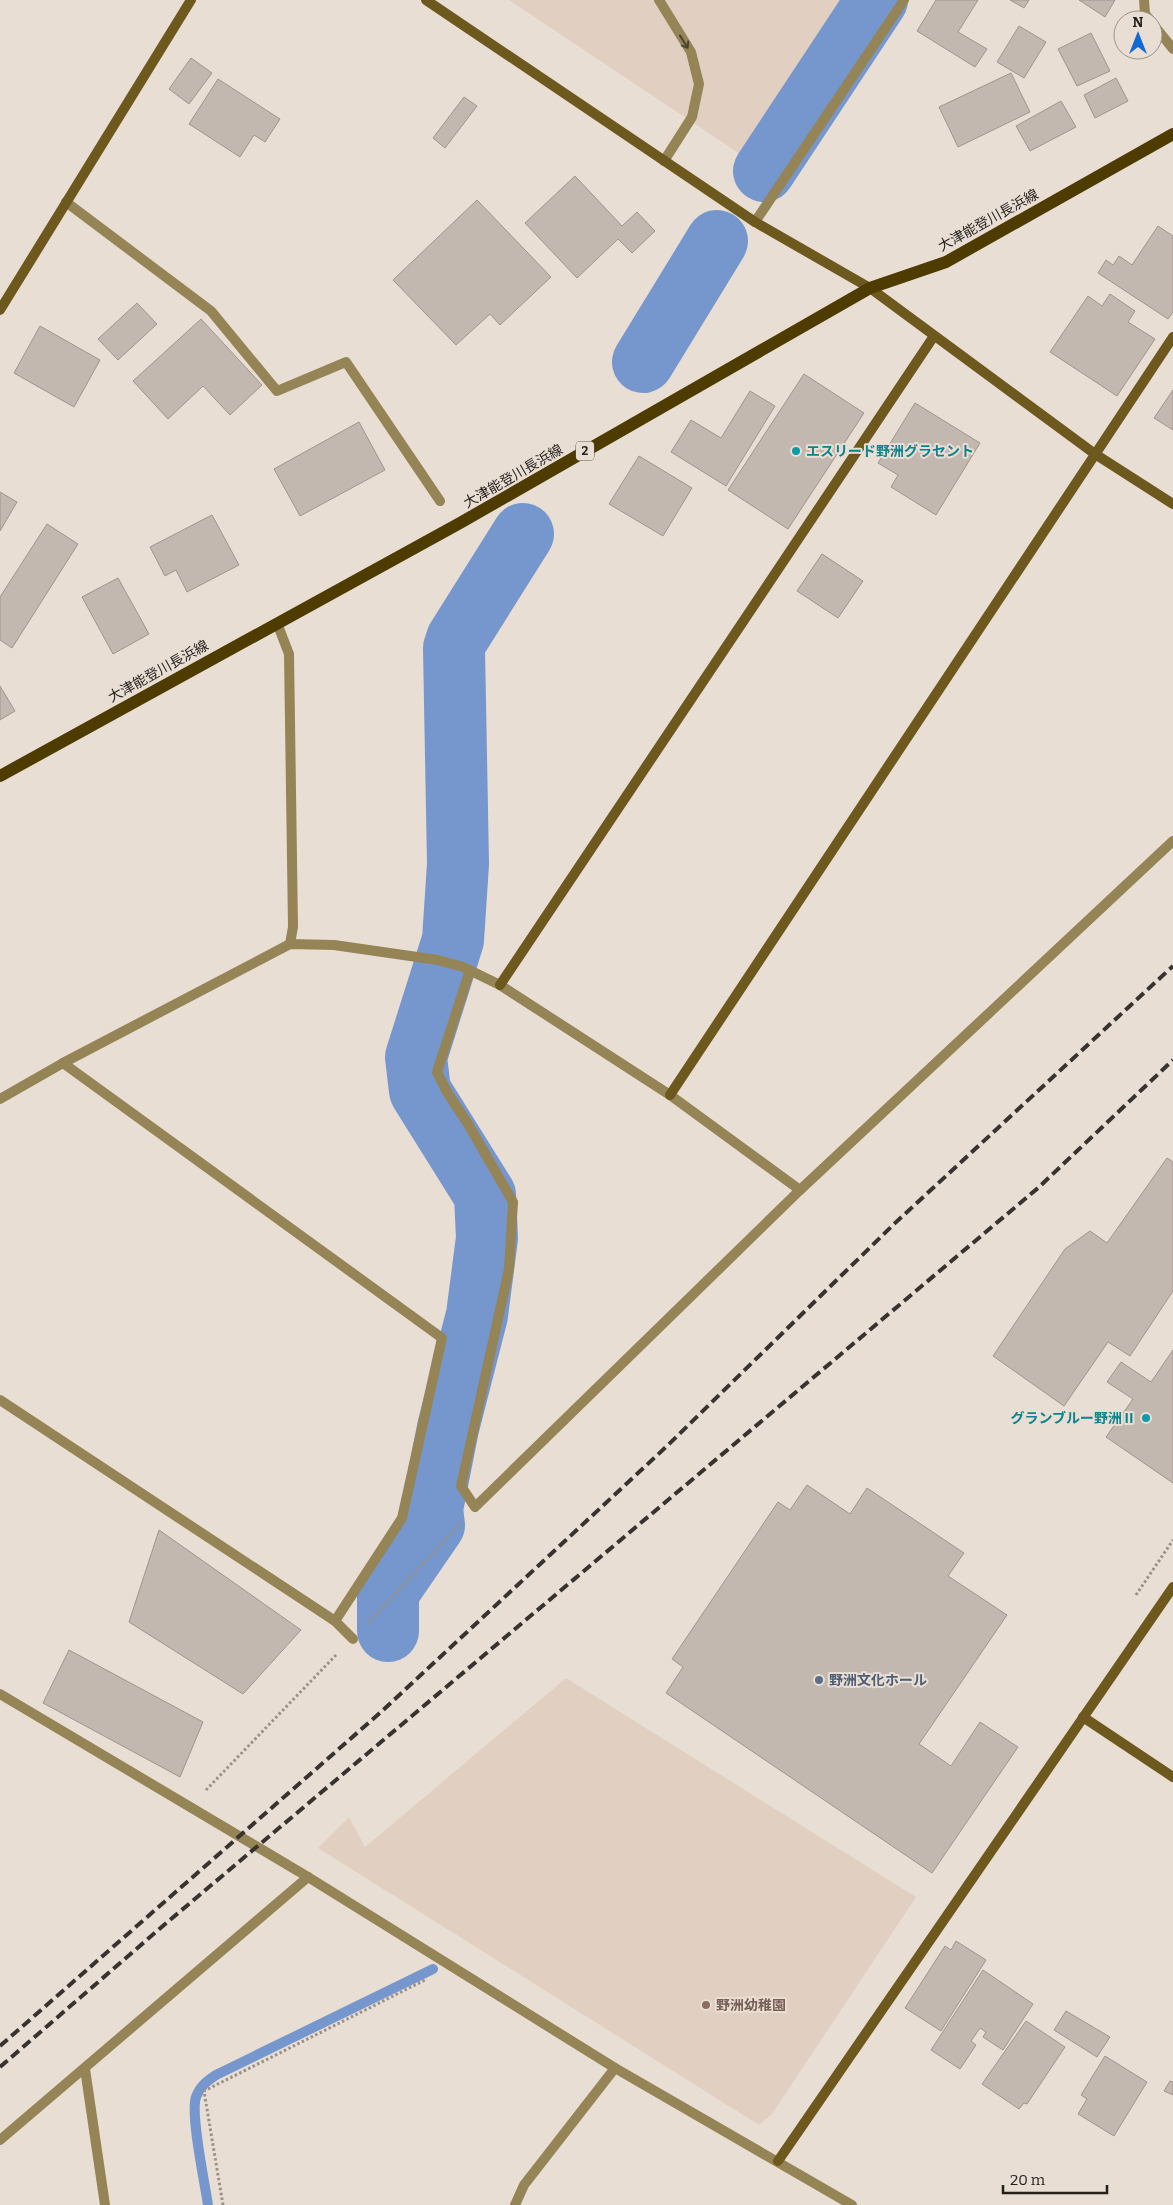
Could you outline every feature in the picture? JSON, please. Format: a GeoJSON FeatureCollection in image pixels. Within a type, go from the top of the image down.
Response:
{"type":"FeatureCollection","features":[{"type":"Feature","properties":{"kind":"main road","name":"大津能登川長浜線"},"geometry":{"type":"LineString","coordinates":[[0,776],[460,524],[870,288],[946,262],[1173,134]]}},
{"type":"Feature","properties":{"kind":"street"},"geometry":{"type":"LineString","coordinates":[[0,310],[191,0]]}},
{"type":"Feature","properties":{"kind":"street"},"geometry":{"type":"LineString","coordinates":[[426,0],[755,222],[870,288],[1096,454],[1173,504]]}},
{"type":"Feature","properties":{"kind":"street"},"geometry":{"type":"LineString","coordinates":[[659,0],[691,52],[699,84],[692,117],[664,161]]}},
{"type":"Feature","properties":{"kind":"street"},"geometry":{"type":"LineString","coordinates":[[755,222],[904,0]]}},
{"type":"Feature","properties":{"kind":"street"},"geometry":{"type":"LineString","coordinates":[[1163,36],[1173,49]]}},
{"type":"Feature","properties":{"kind":"street"},"geometry":{"type":"LineString","coordinates":[[66,202],[211,311],[277,391],[346,362],[440,501]]}},
{"type":"Feature","properties":{"kind":"street"},"geometry":{"type":"LineString","coordinates":[[500,985],[934,336]]}},
{"type":"Feature","properties":{"kind":"street"},"geometry":{"type":"LineString","coordinates":[[670,1095],[1173,337]]}},
{"type":"Feature","properties":{"kind":"street"},"geometry":{"type":"LineString","coordinates":[[277,623],[290,654],[293,927],[290,944]]}},
{"type":"Feature","properties":{"kind":"street"},"geometry":{"type":"LineString","coordinates":[[467,968],[437,1072],[513,1202],[509,1269],[461,1486],[475,1507],[800,1190],[1173,841]]}},
{"type":"Feature","properties":{"kind":"street"},"geometry":{"type":"LineString","coordinates":[[0,1099],[63,1063],[290,944],[334,945],[438,960],[467,968],[500,985],[670,1095],[800,1190]]}},
{"type":"Feature","properties":{"kind":"street"},"geometry":{"type":"LineString","coordinates":[[63,1063],[442,1338],[402,1518],[335,1621]]}},
{"type":"Feature","properties":{"kind":"street"},"geometry":{"type":"LineString","coordinates":[[0,1400],[335,1621],[353,1638]]}},
{"type":"Feature","properties":{"kind":"street"},"geometry":{"type":"LineString","coordinates":[[778,2161],[1173,1587]]}},
{"type":"Feature","properties":{"kind":"street"},"geometry":{"type":"LineString","coordinates":[[0,1694],[308,1877],[614,2068],[852,2205]]}},
{"type":"Feature","properties":{"kind":"street"},"geometry":{"type":"LineString","coordinates":[[1083,1716],[1173,1777]]}},
{"type":"Feature","properties":{"kind":"street"},"geometry":{"type":"LineString","coordinates":[[0,2140],[308,1877]]}},
{"type":"Feature","properties":{"kind":"street"},"geometry":{"type":"LineString","coordinates":[[515,2205],[524,2185],[614,2068]]}},
{"type":"Feature","properties":{"kind":"street"},"geometry":{"type":"LineString","coordinates":[[85,2069],[105,2205]]}},
{"type":"Feature","properties":{"kind":"path"},"geometry":{"type":"LineString","coordinates":[[190,1806],[421,1568],[475,1507]]}},
{"type":"Feature","properties":{"kind":"path"},"geometry":{"type":"LineString","coordinates":[[1134,1598],[1173,1540]]}},
{"type":"Feature","properties":{"kind":"path"},"geometry":{"type":"LineString","coordinates":[[223,2205],[204,2090],[452,1967]]}},
{"type":"Feature","properties":{"kind":"shaded area"},"geometry":{"type":"Polygon","coordinates":[[[509,0],[865,0],[755,164],[509,0]]]}},
{"type":"Feature","properties":{"kind":"shaded area","name":"野洲幼稚園"},"geometry":{"type":"Polygon","coordinates":[[[566,1678],[916,1897],[772,2114],[759,2125],[318,1848],[349,1817],[365,1847],[566,1678]]]}},
{"type":"Feature","properties":{"kind":"building"},"geometry":{"type":"Polygon","coordinates":[[[936,0],[978,0],[958,32],[987,49],[975,67],[917,31],[936,0]]]}},
{"type":"Feature","properties":{"kind":"building"},"geometry":{"type":"Polygon","coordinates":[[[1010,0],[1029,0],[1024,8],[1010,0]]]}},
{"type":"Feature","properties":{"kind":"building"},"geometry":{"type":"Polygon","coordinates":[[[1079,0],[1115,0],[1105,17],[1079,0]]]}},
{"type":"Feature","properties":{"kind":"building"},"geometry":{"type":"Polygon","coordinates":[[[1019,26],[1046,42],[1024,78],[997,62],[1019,26]]]}},
{"type":"Feature","properties":{"kind":"building"},"geometry":{"type":"Polygon","coordinates":[[[1091,33],[1110,71],[1077,86],[1058,49],[1091,33]]]}},
{"type":"Feature","properties":{"kind":"building"},"geometry":{"type":"Polygon","coordinates":[[[191,58],[212,73],[189,104],[169,89],[191,58]]]}},
{"type":"Feature","properties":{"kind":"building"},"geometry":{"type":"Polygon","coordinates":[[[1011,73],[1030,112],[958,147],[939,107],[1011,73]]]}},
{"type":"Feature","properties":{"kind":"building"},"geometry":{"type":"Polygon","coordinates":[[[1116,78],[1128,101],[1095,118],[1084,95],[1116,78]]]}},
{"type":"Feature","properties":{"kind":"building"},"geometry":{"type":"Polygon","coordinates":[[[218,79],[280,119],[265,142],[254,135],[240,157],[189,124],[218,79]]]}},
{"type":"Feature","properties":{"kind":"building"},"geometry":{"type":"Polygon","coordinates":[[[464,97],[477,106],[445,148],[433,138],[464,97]]]}},
{"type":"Feature","properties":{"kind":"building"},"geometry":{"type":"Polygon","coordinates":[[[1061,101],[1076,127],[1030,151],[1016,126],[1061,101]]]}},
{"type":"Feature","properties":{"kind":"building"},"geometry":{"type":"Polygon","coordinates":[[[575,176],[622,226],[637,212],[655,231],[632,253],[618,239],[577,278],[525,223],[575,176]]]}},
{"type":"Feature","properties":{"kind":"building"},"geometry":{"type":"Polygon","coordinates":[[[477,200],[551,277],[500,325],[490,314],[456,345],[393,280],[477,200]]]}},
{"type":"Feature","properties":{"kind":"building"},"geometry":{"type":"Polygon","coordinates":[[[1158,226],[1173,236],[1173,312],[1168,319],[1098,273],[1106,260],[1113,265],[1119,256],[1132,265],[1158,226]]]}},
{"type":"Feature","properties":{"kind":"building"},"geometry":{"type":"Polygon","coordinates":[[[1110,294],[1135,311],[1128,322],[1155,339],[1117,396],[1050,352],[1088,296],[1102,306],[1110,294]]]}},
{"type":"Feature","properties":{"kind":"building"},"geometry":{"type":"Polygon","coordinates":[[[137,303],[157,324],[118,360],[98,339],[137,303]]]}},
{"type":"Feature","properties":{"kind":"building"},"geometry":{"type":"Polygon","coordinates":[[[201,319],[262,385],[230,415],[203,386],[168,419],[133,381],[201,319]]]}},
{"type":"Feature","properties":{"kind":"building"},"geometry":{"type":"Polygon","coordinates":[[[40,326],[100,360],[74,407],[14,373],[40,326]]]}},
{"type":"Feature","properties":{"kind":"building","name":"エスリード野洲グラセント"},"geometry":{"type":"Polygon","coordinates":[[[804,374],[864,413],[788,529],[728,490],[804,374]]]}},
{"type":"Feature","properties":{"kind":"building"},"geometry":{"type":"Polygon","coordinates":[[[1173,390],[1173,430],[1154,418],[1173,390]]]}},
{"type":"Feature","properties":{"kind":"building"},"geometry":{"type":"Polygon","coordinates":[[[750,391],[775,406],[726,486],[671,452],[691,420],[721,438],[750,391]]]}},
{"type":"Feature","properties":{"kind":"building"},"geometry":{"type":"Polygon","coordinates":[[[915,403],[980,443],[936,515],[891,487],[898,475],[878,463],[915,403]]]}},
{"type":"Feature","properties":{"kind":"building"},"geometry":{"type":"Polygon","coordinates":[[[359,422],[385,470],[300,516],[274,469],[359,422]]]}},
{"type":"Feature","properties":{"kind":"building"},"geometry":{"type":"Polygon","coordinates":[[[639,456],[692,488],[663,536],[609,504],[639,456]]]}},
{"type":"Feature","properties":{"kind":"building"},"geometry":{"type":"Polygon","coordinates":[[[0,492],[17,502],[0,531],[0,492]]]}},
{"type":"Feature","properties":{"kind":"building"},"geometry":{"type":"Polygon","coordinates":[[[212,515],[239,565],[187,592],[176,570],[165,576],[150,547],[212,515]]]}},
{"type":"Feature","properties":{"kind":"building"},"geometry":{"type":"Polygon","coordinates":[[[47,524],[78,544],[12,648],[0,640],[0,597],[47,524]]]}},
{"type":"Feature","properties":{"kind":"building"},"geometry":{"type":"Polygon","coordinates":[[[822,554],[863,581],[838,618],[797,591],[822,554]]]}},
{"type":"Feature","properties":{"kind":"building"},"geometry":{"type":"Polygon","coordinates":[[[118,578],[149,634],[113,654],[82,597],[118,578]]]}},
{"type":"Feature","properties":{"kind":"building"},"geometry":{"type":"Polygon","coordinates":[[[0,686],[15,711],[0,720],[0,686]]]}},
{"type":"Feature","properties":{"kind":"building"},"geometry":{"type":"Polygon","coordinates":[[[1167,1158],[1173,1162],[1173,1291],[1130,1356],[1108,1342],[1064,1406],[993,1356],[1065,1249],[1090,1231],[1107,1243],[1167,1158]]]}},
{"type":"Feature","properties":{"kind":"building","name":"グランブルー野洲Ⅱ"},"geometry":{"type":"Polygon","coordinates":[[[1173,1350],[1173,1483],[1106,1437],[1133,1399],[1107,1382],[1121,1362],[1151,1382],[1173,1350]]]}},
{"type":"Feature","properties":{"kind":"building","name":"野洲文化ホール"},"geometry":{"type":"Polygon","coordinates":[[[807,1485],[850,1514],[867,1488],[964,1553],[948,1576],[1007,1615],[919,1744],[951,1766],[980,1722],[1018,1747],[932,1873],[666,1693],[683,1667],[672,1659],[778,1502],[790,1510],[807,1485]]]}},
{"type":"Feature","properties":{"kind":"building"},"geometry":{"type":"Polygon","coordinates":[[[159,1530],[301,1630],[243,1694],[129,1622],[159,1530]]]}},
{"type":"Feature","properties":{"kind":"building"},"geometry":{"type":"Polygon","coordinates":[[[69,1650],[203,1722],[180,1777],[43,1703],[69,1650]]]}},
{"type":"Feature","properties":{"kind":"building"},"geometry":{"type":"Polygon","coordinates":[[[956,1941],[986,1960],[941,2031],[905,2008],[945,1946],[951,1950],[956,1941]]]}},
{"type":"Feature","properties":{"kind":"building"},"geometry":{"type":"Polygon","coordinates":[[[983,1970],[1033,2004],[1003,2050],[983,2037],[986,2032],[980,2028],[971,2041],[976,2045],[960,2069],[931,2050],[983,1970]]]}},
{"type":"Feature","properties":{"kind":"building"},"geometry":{"type":"Polygon","coordinates":[[[1066,2011],[1110,2037],[1097,2057],[1054,2030],[1066,2011]]]}},
{"type":"Feature","properties":{"kind":"building"},"geometry":{"type":"Polygon","coordinates":[[[1026,2021],[1065,2047],[1027,2104],[1024,2103],[1019,2109],[982,2084],[1026,2021]]]}},
{"type":"Feature","properties":{"kind":"building"},"geometry":{"type":"Polygon","coordinates":[[[1105,2056],[1147,2082],[1114,2136],[1078,2114],[1087,2099],[1081,2095],[1105,2056]]]}},
{"type":"Feature","properties":{"kind":"building"},"geometry":{"type":"Polygon","coordinates":[[[1170,2081],[1173,2082],[1173,2095],[1164,2091],[1170,2081]]]}},
{"type":"Feature","properties":{"kind":"waterway"},"geometry":{"type":"LineString","coordinates":[[764,171],[877,0]]}},
{"type":"Feature","properties":{"kind":"waterway"},"geometry":{"type":"LineString","coordinates":[[643,362],[717,241]]}},
{"type":"Feature","properties":{"kind":"waterway"},"geometry":{"type":"LineString","coordinates":[[388,1631],[388,1592],[434,1525],[432,1509],[448,1428],[477,1315],[487,1238],[485,1195],[420,1091],[416,1057],[453,940],[458,864],[454,648],[457,639],[523,534]]}},
{"type":"Feature","properties":{"kind":"waterway"},"geometry":{"type":"LineString","coordinates":[[208,2205],[195,2118],[196,2097],[204,2084],[216,2075],[433,1969]]}},
{"type":"Feature","properties":{"kind":"railway"},"geometry":{"type":"LineString","coordinates":[[0,2046],[381,1712],[666,1447],[893,1225],[1173,966]]}},
{"type":"Feature","properties":{"kind":"railway"},"geometry":{"type":"LineString","coordinates":[[0,2067],[164,1925],[1038,1188],[1173,1060]]}},
{"type":"Feature","properties":{"kind":"place","name":"エスリード野洲グラセント"},"geometry":{"type":"Point","coordinates":[796,451]}},
{"type":"Feature","properties":{"kind":"place","name":"グランブルー野洲Ⅱ"},"geometry":{"type":"Point","coordinates":[1146,1418]}},
{"type":"Feature","properties":{"kind":"place","name":"野洲文化ホール"},"geometry":{"type":"Point","coordinates":[819,1680]}},
{"type":"Feature","properties":{"kind":"place","name":"野洲幼稚園"},"geometry":{"type":"Point","coordinates":[706,2005]}}]}
